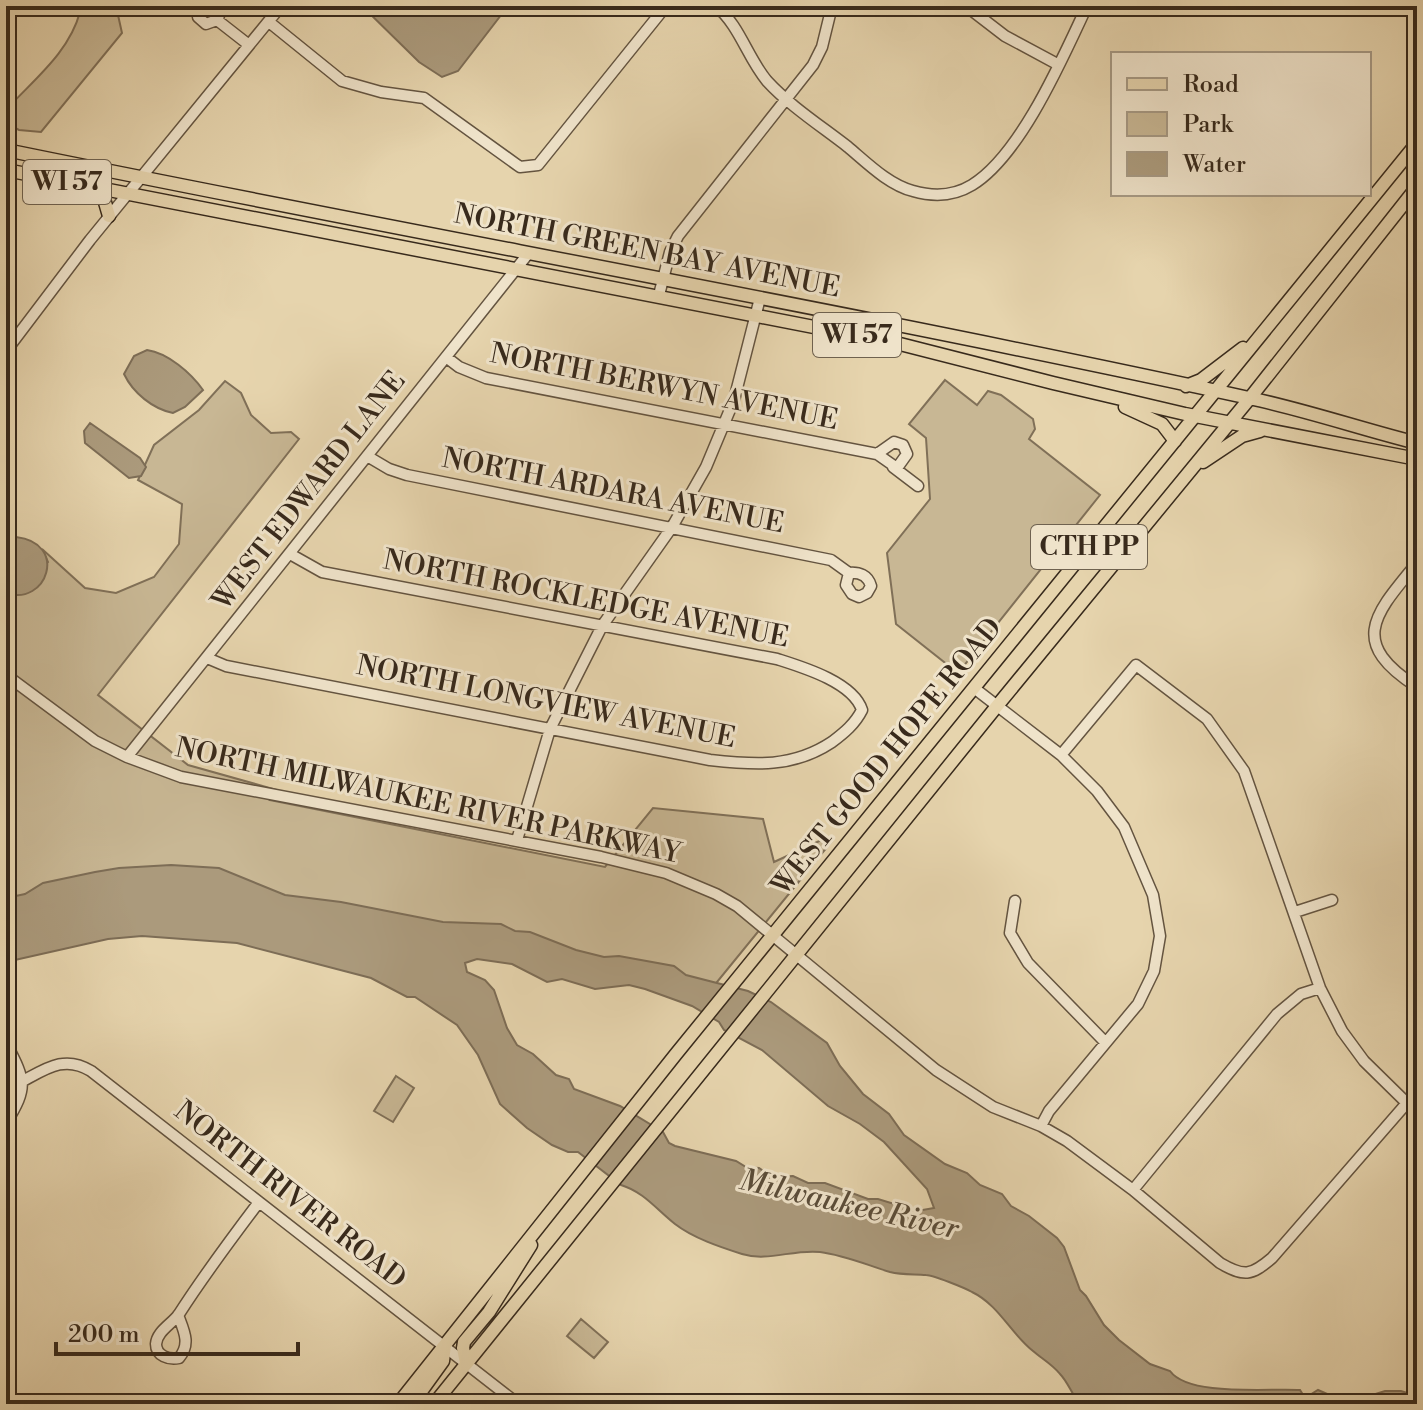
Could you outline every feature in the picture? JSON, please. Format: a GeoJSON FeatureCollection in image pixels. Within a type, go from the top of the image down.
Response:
{"type":"FeatureCollection","features":[{"type":"Feature","properties":{"kind":"main road","name":"WEST GOOD HOPE ROAD"},"geometry":{"type":"LineString","coordinates":[[398,1404],[735,981],[1417,143]]}},
{"type":"Feature","properties":{"kind":"main road","name":"NORTH GREEN BAY AVENUE"},"geometry":{"type":"LineString","coordinates":[[6,150],[140,179],[900,324],[1250,398],[1417,443]]}},
{"type":"Feature","properties":{"kind":"main road","name":"NORTH GREEN BAY AVENUE"},"geometry":{"type":"LineString","coordinates":[[6,170],[896,343],[1195,416],[1417,459]]}},
{"type":"Feature","properties":{"kind":"main road"},"geometry":{"type":"LineString","coordinates":[[94,187],[104,199],[109,216]]}},
{"type":"Feature","properties":{"kind":"main road","name":"WEST GOOD HOPE ROAD"},"geometry":{"type":"LineString","coordinates":[[434,1404],[997,706],[1265,380],[1417,187]]}},
{"type":"Feature","properties":{"kind":"main road"},"geometry":{"type":"LineString","coordinates":[[1186,386],[1201,380],[1261,334]]}},
{"type":"Feature","properties":{"kind":"main road"},"geometry":{"type":"LineString","coordinates":[[1265,380],[1272,394],[1295,411]]}},
{"type":"Feature","properties":{"kind":"main road"},"geometry":{"type":"LineString","coordinates":[[1077,389],[1156,420],[1170,431],[1175,441]]}},
{"type":"Feature","properties":{"kind":"main road"},"geometry":{"type":"LineString","coordinates":[[1191,470],[1242,436],[1267,429]]}},
{"type":"Feature","properties":{"kind":"main road"},"geometry":{"type":"LineString","coordinates":[[466,1363],[464,1342],[489,1312],[526,1255],[541,1224]]}},
{"type":"Feature","properties":{"kind":"main road"},"geometry":{"type":"LineString","coordinates":[[412,1404],[443,1361],[445,1345]]}},
{"type":"Feature","properties":{"kind":"street"},"geometry":{"type":"LineString","coordinates":[[199,6],[197,13],[206,24],[217,20],[220,13],[218,6]]}},
{"type":"Feature","properties":{"kind":"street"},"geometry":{"type":"LineString","coordinates":[[6,351],[109,216],[281,6]]}},
{"type":"Feature","properties":{"kind":"street"},"geometry":{"type":"LineString","coordinates":[[269,22],[342,81],[381,92],[424,98],[520,167],[538,165],[666,6]]}},
{"type":"Feature","properties":{"kind":"street"},"geometry":{"type":"LineString","coordinates":[[716,6],[735,27],[758,69],[786,99],[886,178],[911,191],[939,195],[964,189],[990,171],[1025,125],[1059,65],[1087,6]]}},
{"type":"Feature","properties":{"kind":"street"},"geometry":{"type":"LineString","coordinates":[[659,295],[670,252],[686,224],[813,65],[822,47],[832,6]]}},
{"type":"Feature","properties":{"kind":"street"},"geometry":{"type":"LineString","coordinates":[[966,6],[1005,36],[1059,65]]}},
{"type":"Feature","properties":{"kind":"street"},"geometry":{"type":"LineString","coordinates":[[217,20],[249,45]]}},
{"type":"Feature","properties":{"kind":"street","name":"WEST EDWARD LANE"},"geometry":{"type":"LineString","coordinates":[[127,757],[528,254]]}},
{"type":"Feature","properties":{"kind":"street"},"geometry":{"type":"LineString","coordinates":[[517,840],[550,729],[602,626],[672,527],[706,467],[725,424],[746,359],[760,298]]}},
{"type":"Feature","properties":{"kind":"street","name":"NORTH BERWYN AVENUE"},"geometry":{"type":"LineString","coordinates":[[446,357],[459,367],[486,378],[877,454],[918,486]]}},
{"type":"Feature","properties":{"kind":"street","name":"NORTH BERWYN AVENUE"},"geometry":{"type":"LineString","coordinates":[[877,454],[894,442],[903,445],[905,458],[901,466],[893,467]]}},
{"type":"Feature","properties":{"kind":"street","name":"NORTH ARDARA AVENUE"},"geometry":{"type":"LineString","coordinates":[[367,456],[407,475],[814,556],[841,565],[849,573]]}},
{"type":"Feature","properties":{"kind":"street","name":"NORTH ROCKLEDGE AVENUE"},"geometry":{"type":"LineString","coordinates":[[290,554],[322,572],[777,659],[808,669],[846,691],[862,710]]}},
{"type":"Feature","properties":{"kind":"street"},"geometry":{"type":"LineString","coordinates":[[1417,563],[1385,602],[1375,620],[1375,641],[1386,665],[1417,687]]}},
{"type":"Feature","properties":{"kind":"street","name":"NORTH LONGVIEW AVENUE"},"geometry":{"type":"LineString","coordinates":[[207,658],[226,666],[710,760],[778,764],[793,761],[825,746],[845,732],[862,710]]}},
{"type":"Feature","properties":{"kind":"street"},"geometry":{"type":"LineString","coordinates":[[1061,755],[1136,665],[1207,719],[1244,771],[1320,988],[1342,1031],[1364,1061],[1417,1113]]}},
{"type":"Feature","properties":{"kind":"street","name":"NORTH MILWAUKEE RIVER PARKWAY"},"geometry":{"type":"LineString","coordinates":[[6,675],[76,729],[127,757],[181,777],[517,840],[637,865],[689,882],[737,906],[936,1070],[993,1107],[1041,1126],[1067,1141],[1235,1272],[1248,1273],[1272,1258],[1406,1104]]}},
{"type":"Feature","properties":{"kind":"street"},"geometry":{"type":"LineString","coordinates":[[974,688],[1061,755],[1097,791],[1124,827],[1153,895],[1160,936],[1154,971],[1138,1004],[1049,1111],[1041,1126]]}},
{"type":"Feature","properties":{"kind":"street"},"geometry":{"type":"LineString","coordinates":[[1295,912],[1332,900]]}},
{"type":"Feature","properties":{"kind":"street"},"geometry":{"type":"LineString","coordinates":[[1015,901],[1010,933],[1028,963],[1105,1042]]}},
{"type":"Feature","properties":{"kind":"street"},"geometry":{"type":"LineString","coordinates":[[1133,1190],[1277,1014],[1301,994],[1320,988]]}},
{"type":"Feature","properties":{"kind":"street"},"geometry":{"type":"LineString","coordinates":[[6,1043],[23,1081],[19,1099],[6,1123]]}},
{"type":"Feature","properties":{"kind":"street","name":"NORTH RIVER ROAD"},"geometry":{"type":"LineString","coordinates":[[23,1081],[58,1063],[84,1066],[518,1404]]}},
{"type":"Feature","properties":{"kind":"street"},"geometry":{"type":"LineString","coordinates":[[178,1315],[196,1285],[259,1202]]}},
{"type":"Feature","properties":{"kind":"green space"},"geometry":{"type":"Polygon","coordinates":[[[73,6],[116,6],[122,33],[41,132],[19,130],[6,123],[6,110],[68,40],[80,12],[73,6]]]}},
{"type":"Feature","properties":{"kind":"green space"},"geometry":{"type":"Polygon","coordinates":[[[945,380],[977,405],[988,391],[1001,395],[1033,419],[1035,429],[1029,439],[1100,495],[958,673],[896,624],[887,553],[930,499],[926,438],[909,424],[945,380]]]}},
{"type":"Feature","properties":{"kind":"green space"},"geometry":{"type":"Polygon","coordinates":[[[225,381],[241,393],[251,415],[271,433],[291,432],[299,439],[98,695],[188,765],[277,790],[270,800],[605,867],[653,808],[763,819],[774,862],[828,837],[832,841],[704,998],[650,980],[224,914],[6,934],[6,593],[13,596],[48,562],[42,549],[85,588],[116,593],[154,577],[179,544],[182,504],[138,480],[154,445],[199,410],[225,381]]]}},
{"type":"Feature","properties":{"kind":"green space"},"geometry":{"type":"Polygon","coordinates":[[[396,1076],[414,1088],[393,1122],[374,1111],[396,1076]]]}},
{"type":"Feature","properties":{"kind":"green space"},"geometry":{"type":"Polygon","coordinates":[[[581,1319],[608,1342],[594,1358],[567,1336],[581,1319]]]}},
{"type":"Feature","properties":{"kind":"water"},"geometry":{"type":"Polygon","coordinates":[[[362,6],[508,6],[458,71],[442,77],[419,62],[362,6]]]}},
{"type":"Feature","properties":{"kind":"water"},"geometry":{"type":"Polygon","coordinates":[[[147,350],[163,355],[178,365],[203,390],[185,407],[173,413],[144,399],[124,374],[134,356],[147,350]]]}},
{"type":"Feature","properties":{"kind":"water"},"geometry":{"type":"Polygon","coordinates":[[[90,423],[140,458],[146,467],[141,476],[129,478],[85,443],[84,431],[90,423]]]}},
{"type":"Feature","properties":{"kind":"water"},"geometry":{"type":"Polygon","coordinates":[[[16,537],[32,542],[43,550],[47,561],[41,583],[32,591],[20,595],[6,593],[6,540],[16,537]]]}},
{"type":"Feature","properties":{"kind":"water","name":"Milwaukee River"},"geometry":{"type":"Polygon","coordinates":[[[171,865],[219,868],[285,895],[341,902],[443,922],[501,924],[576,950],[674,966],[686,975],[748,991],[771,1002],[827,1043],[840,1066],[863,1094],[889,1114],[904,1135],[945,1164],[1002,1194],[1011,1206],[1057,1238],[1064,1247],[1080,1290],[1104,1325],[1150,1364],[1194,1385],[1211,1388],[1300,1390],[1305,1398],[1318,1390],[1334,1397],[1366,1397],[1385,1391],[1401,1391],[1417,1396],[1417,1404],[1080,1404],[1057,1371],[1025,1344],[990,1304],[963,1288],[942,1279],[890,1272],[820,1252],[771,1256],[742,1254],[682,1229],[643,1197],[621,1185],[578,1152],[568,1152],[552,1145],[527,1128],[500,1104],[478,1055],[457,1025],[415,997],[407,997],[371,978],[237,943],[142,936],[108,939],[6,962],[6,898],[25,894],[43,883],[119,868],[171,865]],[[477,959],[465,963],[467,972],[485,980],[494,990],[507,1028],[517,1045],[533,1054],[556,1075],[569,1079],[574,1089],[620,1106],[663,1132],[669,1143],[675,1146],[759,1168],[772,1177],[793,1176],[808,1183],[825,1183],[868,1199],[917,1211],[934,1208],[927,1189],[884,1142],[828,1106],[762,1050],[724,1030],[719,1022],[692,1006],[629,985],[595,989],[562,979],[547,982],[512,964],[477,959]]]}}]}
